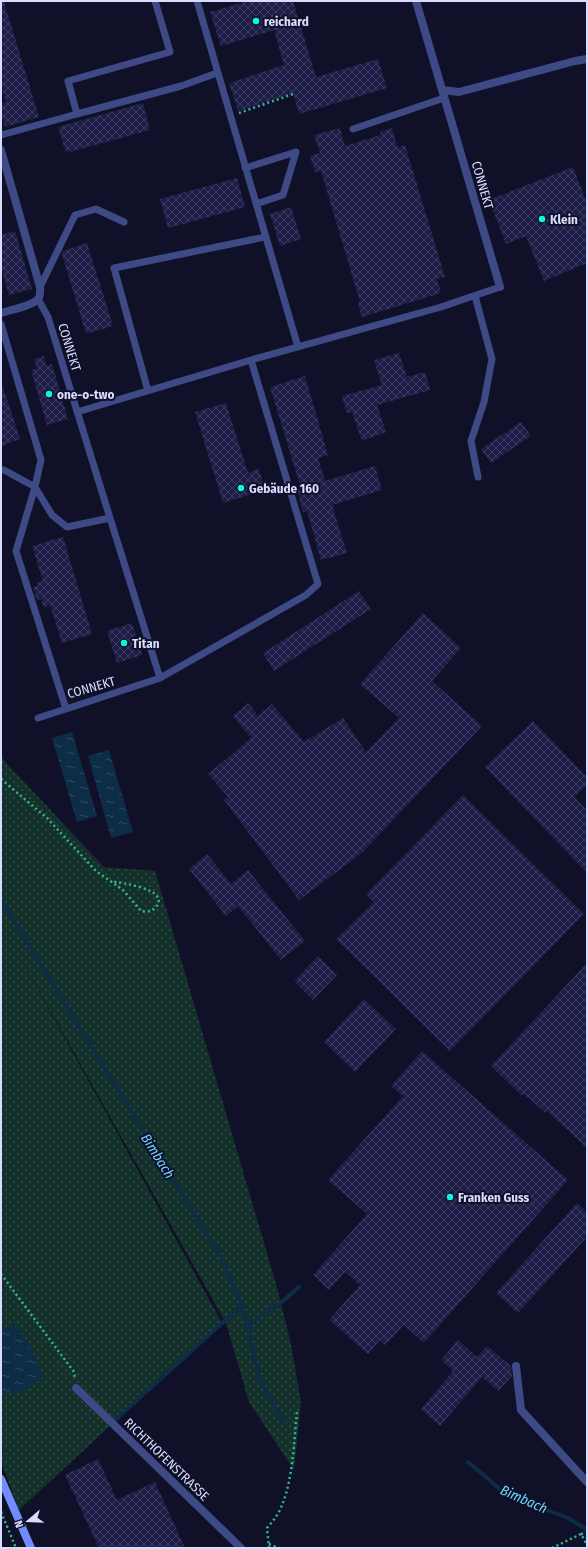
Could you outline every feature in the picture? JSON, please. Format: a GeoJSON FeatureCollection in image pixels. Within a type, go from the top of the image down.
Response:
{"type":"FeatureCollection","features":[{"type":"Feature","properties":{"kind":"main road"},"geometry":{"type":"LineString","coordinates":[[1,1479],[31,1548]]}},
{"type":"Feature","properties":{"kind":"street","name":"CONNEKT"},"geometry":{"type":"LineString","coordinates":[[416,1],[500,287]]}},
{"type":"Feature","properties":{"kind":"street"},"geometry":{"type":"LineString","coordinates":[[443,94],[459,92],[587,59]]}},
{"type":"Feature","properties":{"kind":"street"},"geometry":{"type":"LineString","coordinates":[[1,150],[40,287],[38,299],[32,304],[1,313]]}},
{"type":"Feature","properties":{"kind":"street"},"geometry":{"type":"LineString","coordinates":[[516,1366],[521,1410],[587,1482]]}},
{"type":"Feature","properties":{"kind":"street","name":"RICHTHOFENSTRASSE"},"geometry":{"type":"LineString","coordinates":[[76,1388],[241,1548]]}},
{"type":"Feature","properties":{"kind":"lane"},"geometry":{"type":"LineString","coordinates":[[77,114],[68,82],[170,52],[156,1]]}},
{"type":"Feature","properties":{"kind":"lane"},"geometry":{"type":"LineString","coordinates":[[197,1],[298,347]]}},
{"type":"Feature","properties":{"kind":"lane"},"geometry":{"type":"LineString","coordinates":[[1,135],[181,86],[217,72]]}},
{"type":"Feature","properties":{"kind":"lane"},"geometry":{"type":"LineString","coordinates":[[353,128],[443,94]]}},
{"type":"Feature","properties":{"kind":"lane"},"geometry":{"type":"LineString","coordinates":[[245,168],[296,152],[283,195],[256,204]]}},
{"type":"Feature","properties":{"kind":"lane"},"geometry":{"type":"LineString","coordinates":[[40,287],[75,215],[96,209],[124,222]]}},
{"type":"Feature","properties":{"kind":"lane"},"geometry":{"type":"LineString","coordinates":[[148,391],[114,268],[265,237]]}},
{"type":"Feature","properties":{"kind":"lane"},"geometry":{"type":"LineString","coordinates":[[77,412],[251,360],[475,296],[500,287]]}},
{"type":"Feature","properties":{"kind":"lane"},"geometry":{"type":"LineString","coordinates":[[475,296],[492,359],[484,402],[471,440],[478,477]]}},
{"type":"Feature","properties":{"kind":"lane","name":"CONNEKT"},"geometry":{"type":"LineString","coordinates":[[1,324],[41,460],[35,487],[16,552],[66,709],[160,678],[48,317],[38,299]]}},
{"type":"Feature","properties":{"kind":"lane"},"geometry":{"type":"LineString","coordinates":[[160,678],[306,594],[318,584],[251,360]]}},
{"type":"Feature","properties":{"kind":"lane"},"geometry":{"type":"LineString","coordinates":[[1,470],[4,470],[35,487],[52,515],[67,527],[110,518]]}},
{"type":"Feature","properties":{"kind":"lane"},"geometry":{"type":"LineString","coordinates":[[38,718],[66,709]]}},
{"type":"Feature","properties":{"kind":"path"},"geometry":{"type":"LineString","coordinates":[[231,116],[293,94]]}},
{"type":"Feature","properties":{"kind":"path"},"geometry":{"type":"LineString","coordinates":[[1,779],[47,818],[96,871],[123,890],[141,911],[147,912],[153,910],[157,905],[158,900],[155,894],[149,889],[111,881]]}},
{"type":"Feature","properties":{"kind":"path"},"geometry":{"type":"LineString","coordinates":[[1,1274],[74,1372],[76,1388]]}},
{"type":"Feature","properties":{"kind":"path"},"geometry":{"type":"LineString","coordinates":[[269,1548],[267,1528],[277,1516],[283,1503],[290,1474],[297,1412]]}},
{"type":"Feature","properties":{"kind":"path"},"geometry":{"type":"LineString","coordinates":[[1,1512],[16,1548]]}},
{"type":"Feature","properties":{"kind":"path"},"geometry":{"type":"LineString","coordinates":[[552,1548],[581,1534],[587,1533]]}},
{"type":"Feature","properties":{"kind":"path"},"geometry":{"type":"LineString","coordinates":[[581,1534],[587,1546]]}},
{"type":"Feature","properties":{"kind":"path"},"geometry":{"type":"LineString","coordinates":[[269,1544],[279,1548]]}},
{"type":"Feature","properties":{"kind":"green space"},"geometry":{"type":"Polygon","coordinates":[[[1,756],[104,867],[155,871],[276,1284],[291,1344],[301,1402],[294,1470],[249,1402],[226,1323],[9,937],[222,1323],[19,1510],[1,1462],[1,756]]]}},
{"type":"Feature","properties":{"kind":"water"},"geometry":{"type":"Polygon","coordinates":[[[72,732],[97,816],[77,822],[52,738],[72,732]]]}},
{"type":"Feature","properties":{"kind":"water"},"geometry":{"type":"Polygon","coordinates":[[[109,750],[133,832],[111,838],[88,756],[109,750]]]}},
{"type":"Feature","properties":{"kind":"water"},"geometry":{"type":"Polygon","coordinates":[[[15,1324],[32,1350],[43,1378],[17,1394],[1,1392],[1,1330],[15,1324]]]}},
{"type":"Feature","properties":{"kind":"building"},"geometry":{"type":"Polygon","coordinates":[[[248,1],[293,1],[316,77],[378,59],[387,88],[299,114],[293,93],[238,111],[229,83],[284,65],[274,30],[221,46],[210,12],[248,1]]]}},
{"type":"Feature","properties":{"kind":"building"},"geometry":{"type":"Polygon","coordinates":[[[4,2],[39,117],[5,127],[1,115],[1,103],[6,102],[1,84],[1,3],[4,2]]]}},
{"type":"Feature","properties":{"kind":"building"},"geometry":{"type":"Polygon","coordinates":[[[143,103],[150,130],[66,153],[58,127],[143,103]]]}},
{"type":"Feature","properties":{"kind":"building"},"geometry":{"type":"Polygon","coordinates":[[[340,128],[345,146],[381,135],[380,132],[392,128],[397,147],[405,145],[445,277],[437,279],[441,293],[362,317],[358,303],[360,302],[321,171],[315,172],[310,156],[320,153],[314,135],[340,128]]]}},
{"type":"Feature","properties":{"kind":"building","name":"Klein"},"geometry":{"type":"Polygon","coordinates":[[[573,167],[587,203],[587,263],[544,281],[526,236],[506,244],[489,200],[573,167]]]}},
{"type":"Feature","properties":{"kind":"building"},"geometry":{"type":"Polygon","coordinates":[[[237,178],[245,207],[168,228],[160,199],[237,178]]]}},
{"type":"Feature","properties":{"kind":"building"},"geometry":{"type":"Polygon","coordinates":[[[291,207],[301,239],[280,246],[270,214],[291,207]]]}},
{"type":"Feature","properties":{"kind":"building"},"geometry":{"type":"Polygon","coordinates":[[[15,231],[32,289],[9,295],[1,267],[1,235],[15,231]]]}},
{"type":"Feature","properties":{"kind":"building"},"geometry":{"type":"Polygon","coordinates":[[[87,243],[113,326],[86,334],[62,254],[63,251],[87,243]]]}},
{"type":"Feature","properties":{"kind":"building"},"geometry":{"type":"Polygon","coordinates":[[[399,353],[407,377],[425,372],[430,390],[377,405],[386,432],[362,441],[352,412],[347,413],[342,396],[382,385],[374,360],[399,353]]]}},
{"type":"Feature","properties":{"kind":"building","name":"one-o-two"},"geometry":{"type":"Polygon","coordinates":[[[44,356],[46,366],[52,364],[68,419],[47,425],[31,370],[37,368],[34,359],[44,356]]]}},
{"type":"Feature","properties":{"kind":"building"},"geometry":{"type":"Polygon","coordinates":[[[305,376],[328,455],[318,458],[325,481],[375,466],[382,490],[332,505],[347,553],[321,560],[307,511],[303,512],[296,486],[300,485],[270,387],[305,376]]]}},
{"type":"Feature","properties":{"kind":"building"},"geometry":{"type":"Polygon","coordinates":[[[1,387],[3,387],[20,439],[1,446],[1,387]]]}},
{"type":"Feature","properties":{"kind":"building"},"geometry":{"type":"Polygon","coordinates":[[[226,403],[248,473],[259,469],[265,490],[223,503],[195,412],[226,403]]]}},
{"type":"Feature","properties":{"kind":"building"},"geometry":{"type":"Polygon","coordinates":[[[521,422],[531,436],[491,463],[481,449],[521,422]]]}},
{"type":"Feature","properties":{"kind":"building"},"geometry":{"type":"Polygon","coordinates":[[[63,537],[92,634],[62,643],[50,605],[44,608],[41,599],[37,600],[33,587],[38,586],[37,583],[43,581],[32,546],[63,537]]]}},
{"type":"Feature","properties":{"kind":"building"},"geometry":{"type":"Polygon","coordinates":[[[359,591],[371,609],[274,671],[263,653],[359,591]]]}},
{"type":"Feature","properties":{"kind":"building"},"geometry":{"type":"Polygon","coordinates":[[[423,613],[461,648],[432,681],[482,726],[362,853],[299,900],[224,800],[228,797],[208,774],[251,738],[233,716],[248,703],[258,716],[272,704],[304,742],[343,718],[366,752],[399,718],[360,684],[423,613]]]}},
{"type":"Feature","properties":{"kind":"building","name":"Titan"},"geometry":{"type":"Polygon","coordinates":[[[132,623],[142,655],[117,663],[107,631],[132,623]]]}},
{"type":"Feature","properties":{"kind":"building"},"geometry":{"type":"Polygon","coordinates":[[[533,721],[587,777],[587,785],[574,797],[587,810],[587,873],[485,767],[533,721]]]}},
{"type":"Feature","properties":{"kind":"building"},"geometry":{"type":"Polygon","coordinates":[[[463,795],[584,914],[450,1051],[336,939],[374,902],[366,894],[463,795]]]}},
{"type":"Feature","properties":{"kind":"building"},"geometry":{"type":"Polygon","coordinates":[[[207,854],[231,884],[248,870],[305,941],[281,960],[238,906],[226,916],[189,869],[207,854]]]}},
{"type":"Feature","properties":{"kind":"building"},"geometry":{"type":"Polygon","coordinates":[[[318,956],[337,975],[313,1000],[294,981],[318,956]]]}},
{"type":"Feature","properties":{"kind":"building"},"geometry":{"type":"Polygon","coordinates":[[[587,963],[587,1148],[547,1111],[546,1113],[524,1094],[522,1096],[491,1066],[587,963]]]}},
{"type":"Feature","properties":{"kind":"building"},"geometry":{"type":"Polygon","coordinates":[[[364,999],[396,1029],[355,1072],[324,1042],[364,999]]]}},
{"type":"Feature","properties":{"kind":"building","name":"Franken Guss"},"geometry":{"type":"Polygon","coordinates":[[[422,1051],[568,1180],[424,1343],[404,1325],[385,1345],[380,1340],[368,1354],[329,1320],[360,1285],[345,1272],[329,1290],[313,1275],[367,1214],[328,1180],[403,1096],[391,1086],[422,1051]]]}},
{"type":"Feature","properties":{"kind":"building"},"geometry":{"type":"Polygon","coordinates":[[[577,1203],[587,1212],[587,1237],[518,1313],[496,1293],[577,1203]]]}},
{"type":"Feature","properties":{"kind":"building"},"geometry":{"type":"Polygon","coordinates":[[[458,1340],[477,1357],[487,1346],[511,1366],[512,1376],[498,1391],[482,1377],[440,1426],[421,1409],[453,1371],[441,1360],[458,1340]]]}},
{"type":"Feature","properties":{"kind":"building"},"geometry":{"type":"Polygon","coordinates":[[[98,1459],[117,1500],[155,1482],[185,1548],[99,1548],[65,1475],[98,1459]]]}},
{"type":"Feature","properties":{"kind":"waterway","name":"Bimbach"},"geometry":{"type":"LineString","coordinates":[[1,900],[221,1257],[242,1305],[260,1380],[285,1425]]}},
{"type":"Feature","properties":{"kind":"waterway"},"geometry":{"type":"LineString","coordinates":[[249,1330],[251,1323],[283,1301],[299,1287]]}},
{"type":"Feature","properties":{"kind":"waterway"},"geometry":{"type":"LineString","coordinates":[[114,1421],[242,1305]]}},
{"type":"Feature","properties":{"kind":"waterway","name":"Bimbach"},"geometry":{"type":"LineString","coordinates":[[468,1462],[501,1490],[568,1518],[586,1529]]}},
{"type":"Feature","properties":{"kind":"place","name":"reichard"},"geometry":{"type":"Point","coordinates":[256,21]}},
{"type":"Feature","properties":{"kind":"place","name":"Klein"},"geometry":{"type":"Point","coordinates":[542,219]}},
{"type":"Feature","properties":{"kind":"place","name":"one-o-two"},"geometry":{"type":"Point","coordinates":[49,394]}},
{"type":"Feature","properties":{"kind":"place","name":"Gebäude 160"},"geometry":{"type":"Point","coordinates":[241,488]}},
{"type":"Feature","properties":{"kind":"place","name":"Titan"},"geometry":{"type":"Point","coordinates":[124,643]}},
{"type":"Feature","properties":{"kind":"place","name":"Franken Guss"},"geometry":{"type":"Point","coordinates":[450,1197]}}]}
